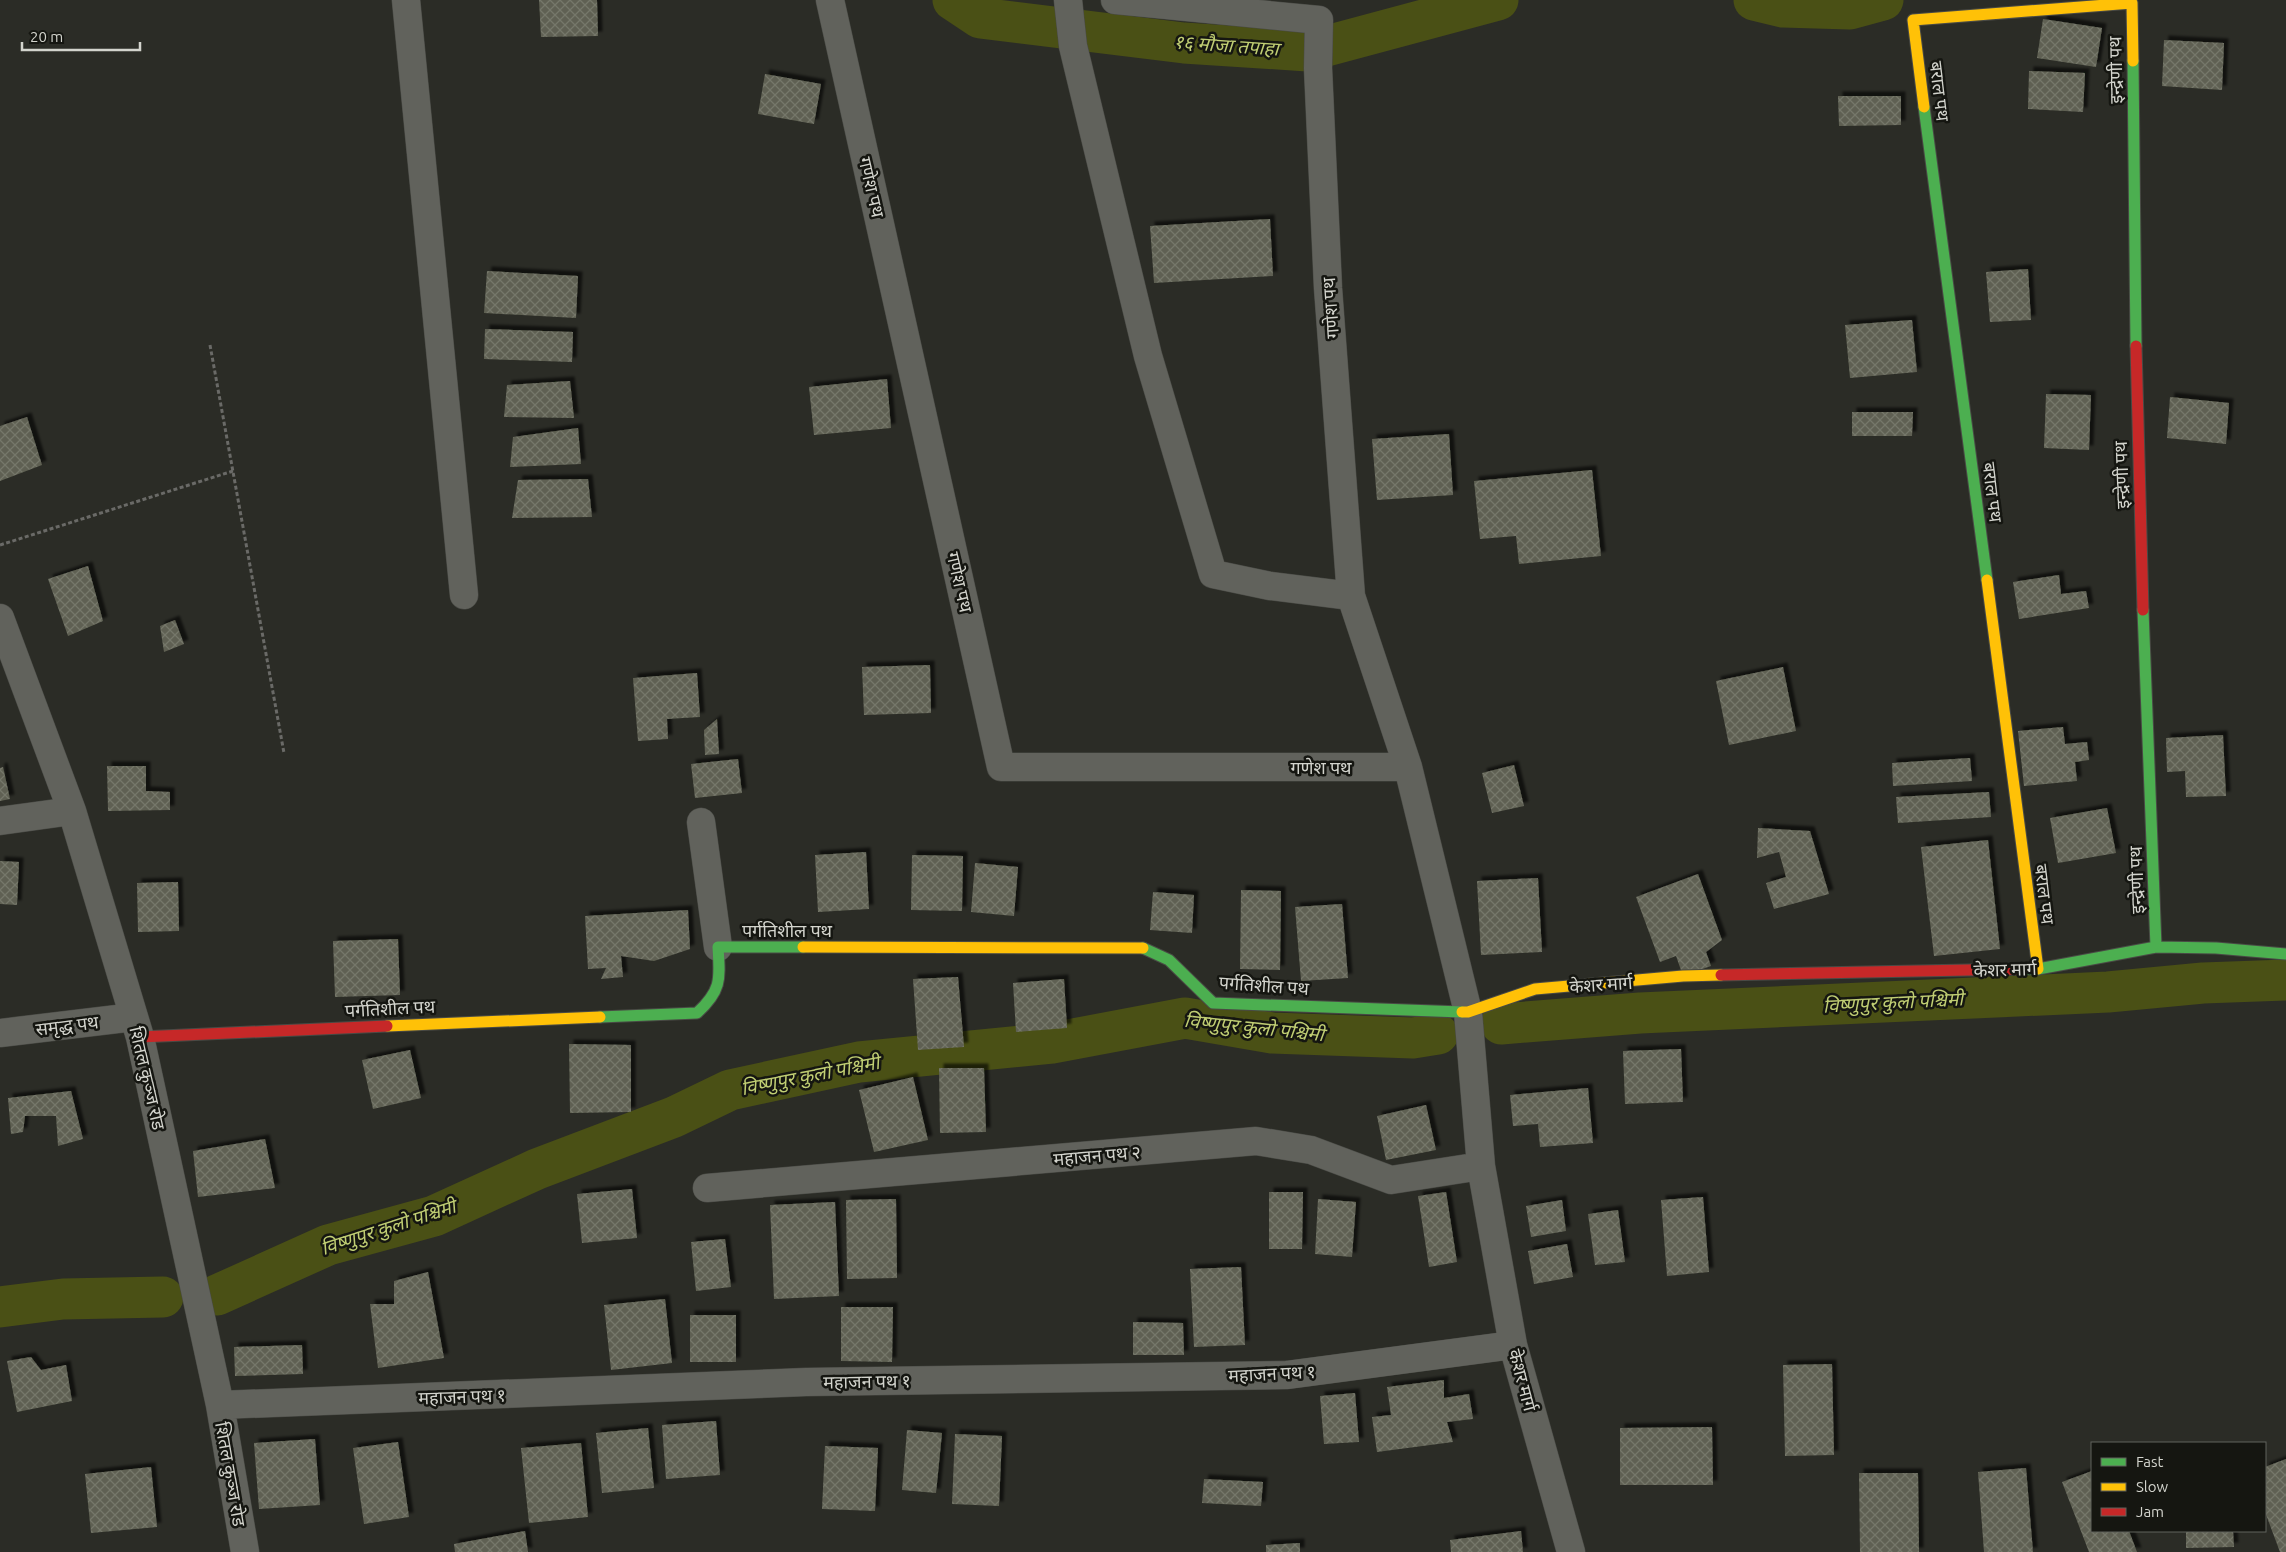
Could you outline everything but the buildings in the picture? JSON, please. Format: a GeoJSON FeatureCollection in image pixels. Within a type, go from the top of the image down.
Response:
{"type":"FeatureCollection","features":[{"type":"Feature","properties":{"kind":"street"},"geometry":{"type":"LineString","coordinates":[[406,0],[464,595]]}},
{"type":"Feature","properties":{"kind":"street","name":"गणेश पथ"},"geometry":{"type":"LineString","coordinates":[[830,0],[1001,767],[1408,767]]}},
{"type":"Feature","properties":{"kind":"street"},"geometry":{"type":"LineString","coordinates":[[1068,0],[1073,46],[1148,356],[1213,574],[1270,586],[1351,596]]}},
{"type":"Feature","properties":{"kind":"street","name":"गणेश पथ"},"geometry":{"type":"LineString","coordinates":[[1115,0],[1319,20],[1318,68],[1328,288],[1351,596],[1408,767],[1468,1012]]}},
{"type":"Feature","properties":{"kind":"street","name":"इन्द्रेणी पथ"},"geometry":{"type":"LineString","coordinates":[[2002,6],[2132,3],[2137,436],[2156,947]]}},
{"type":"Feature","properties":{"kind":"street","name":"बराल पथ"},"geometry":{"type":"LineString","coordinates":[[2002,6],[1914,20],[2038,969]]}},
{"type":"Feature","properties":{"kind":"street","name":"शितल कुञ्ज रोड"},"geometry":{"type":"LineString","coordinates":[[0,618],[72,811],[137,1027],[220,1405],[245,1552]]}},
{"type":"Feature","properties":{"kind":"street"},"geometry":{"type":"LineString","coordinates":[[0,822],[72,811]]}},
{"type":"Feature","properties":{"kind":"street"},"geometry":{"type":"LineString","coordinates":[[702,822],[718,947]]}},
{"type":"Feature","properties":{"kind":"street","name":"पर्गतिशील पथ"},"geometry":{"type":"LineString","coordinates":[[137,1027],[697,1013],[713,999],[719,986],[718,947],[1143,948],[1169,960],[1213,1003],[1468,1012]]}},
{"type":"Feature","properties":{"kind":"street","name":"केशर मार्ग"},"geometry":{"type":"LineString","coordinates":[[1571,1552],[1513,1346],[1481,1166],[1468,1012],[1535,989],[1683,976],[2038,969],[2156,947],[2216,948],[2286,954]]}},
{"type":"Feature","properties":{"kind":"street","name":"समृद्ध पथ"},"geometry":{"type":"LineString","coordinates":[[0,1033],[137,1027]]}},
{"type":"Feature","properties":{"kind":"street","name":"महाजन पथ २"},"geometry":{"type":"LineString","coordinates":[[707,1188],[1256,1141],[1311,1150],[1391,1180],[1481,1166]]}},
{"type":"Feature","properties":{"kind":"street","name":"महाजन पथ १"},"geometry":{"type":"LineString","coordinates":[[220,1405],[806,1382],[1287,1375],[1513,1346]]}},
{"type":"Feature","properties":{"kind":"path"},"geometry":{"type":"LineString","coordinates":[[210,345],[284,753]]}},
{"type":"Feature","properties":{"kind":"path"},"geometry":{"type":"LineString","coordinates":[[0,545],[232,471]]}},
{"type":"Feature","properties":{"kind":"waterway","name":"१६ मौजा तपाहा"},"geometry":{"type":"LineString","coordinates":[[953,0],[980,18],[1184,43],[1308,51],[1498,0]]}},
{"type":"Feature","properties":{"kind":"waterway","name":"१६ मौजा तपाहा"},"geometry":{"type":"LineString","coordinates":[[1754,0],[1783,7],[1850,9],[1883,0]]}},
{"type":"Feature","properties":{"kind":"waterway","name":"विष्णुपुर कुलो पश्चिमी"},"geometry":{"type":"LineString","coordinates":[[1501,1024],[1640,1013],[2108,992],[2203,983],[2286,980]]}},
{"type":"Feature","properties":{"kind":"waterway","name":"विष्णुपुर कुलो पश्चिमी"},"geometry":{"type":"LineString","coordinates":[[217,1295],[328,1245],[434,1216],[537,1169],[674,1117],[730,1090],[859,1062],[1052,1043],[1185,1018],[1272,1033],[1413,1038],[1438,1034]]}},
{"type":"Feature","properties":{"kind":"waterway","name":"विष्णुपुर कुलो पश्चिमी"},"geometry":{"type":"LineString","coordinates":[[0,1307],[63,1299],[163,1297]]}},
{"type":"Feature","properties":{"kind":"traffic: fast"},"geometry":{"type":"LineString","coordinates":[[2133,61],[2136,346]]}},
{"type":"Feature","properties":{"kind":"traffic: fast"},"geometry":{"type":"LineString","coordinates":[[1924,107],[1987,580]]}},
{"type":"Feature","properties":{"kind":"traffic: fast"},"geometry":{"type":"LineString","coordinates":[[2143,610],[2156,947]]}},
{"type":"Feature","properties":{"kind":"traffic: fast"},"geometry":{"type":"LineString","coordinates":[[600,1017],[697,1013],[711,997],[718,983],[718,947],[803,947]]}},
{"type":"Feature","properties":{"kind":"traffic: fast"},"geometry":{"type":"LineString","coordinates":[[2019,969],[2038,969],[2156,947],[2216,948],[2286,954]]}},
{"type":"Feature","properties":{"kind":"traffic: fast"},"geometry":{"type":"LineString","coordinates":[[1143,948],[1169,960],[1213,1003],[1462,1012]]}},
{"type":"Feature","properties":{"kind":"traffic: slow"},"geometry":{"type":"LineString","coordinates":[[1924,107],[1913,20],[2132,3],[2133,61]]}},
{"type":"Feature","properties":{"kind":"traffic: slow"},"geometry":{"type":"LineString","coordinates":[[1987,580],[2038,969]]}},
{"type":"Feature","properties":{"kind":"traffic: slow"},"geometry":{"type":"LineString","coordinates":[[803,947],[1143,948]]}},
{"type":"Feature","properties":{"kind":"traffic: slow"},"geometry":{"type":"LineString","coordinates":[[1462,1012],[1468,1012],[1535,989],[1683,976],[1721,975]]}},
{"type":"Feature","properties":{"kind":"traffic: slow"},"geometry":{"type":"LineString","coordinates":[[387,1026],[600,1017]]}},
{"type":"Feature","properties":{"kind":"traffic: jam"},"geometry":{"type":"LineString","coordinates":[[2136,346],[2143,610]]}},
{"type":"Feature","properties":{"kind":"traffic: jam"},"geometry":{"type":"LineString","coordinates":[[1721,975],[2019,969]]}},
{"type":"Feature","properties":{"kind":"traffic: jam"},"geometry":{"type":"LineString","coordinates":[[140,1037],[387,1026]]}}]}
